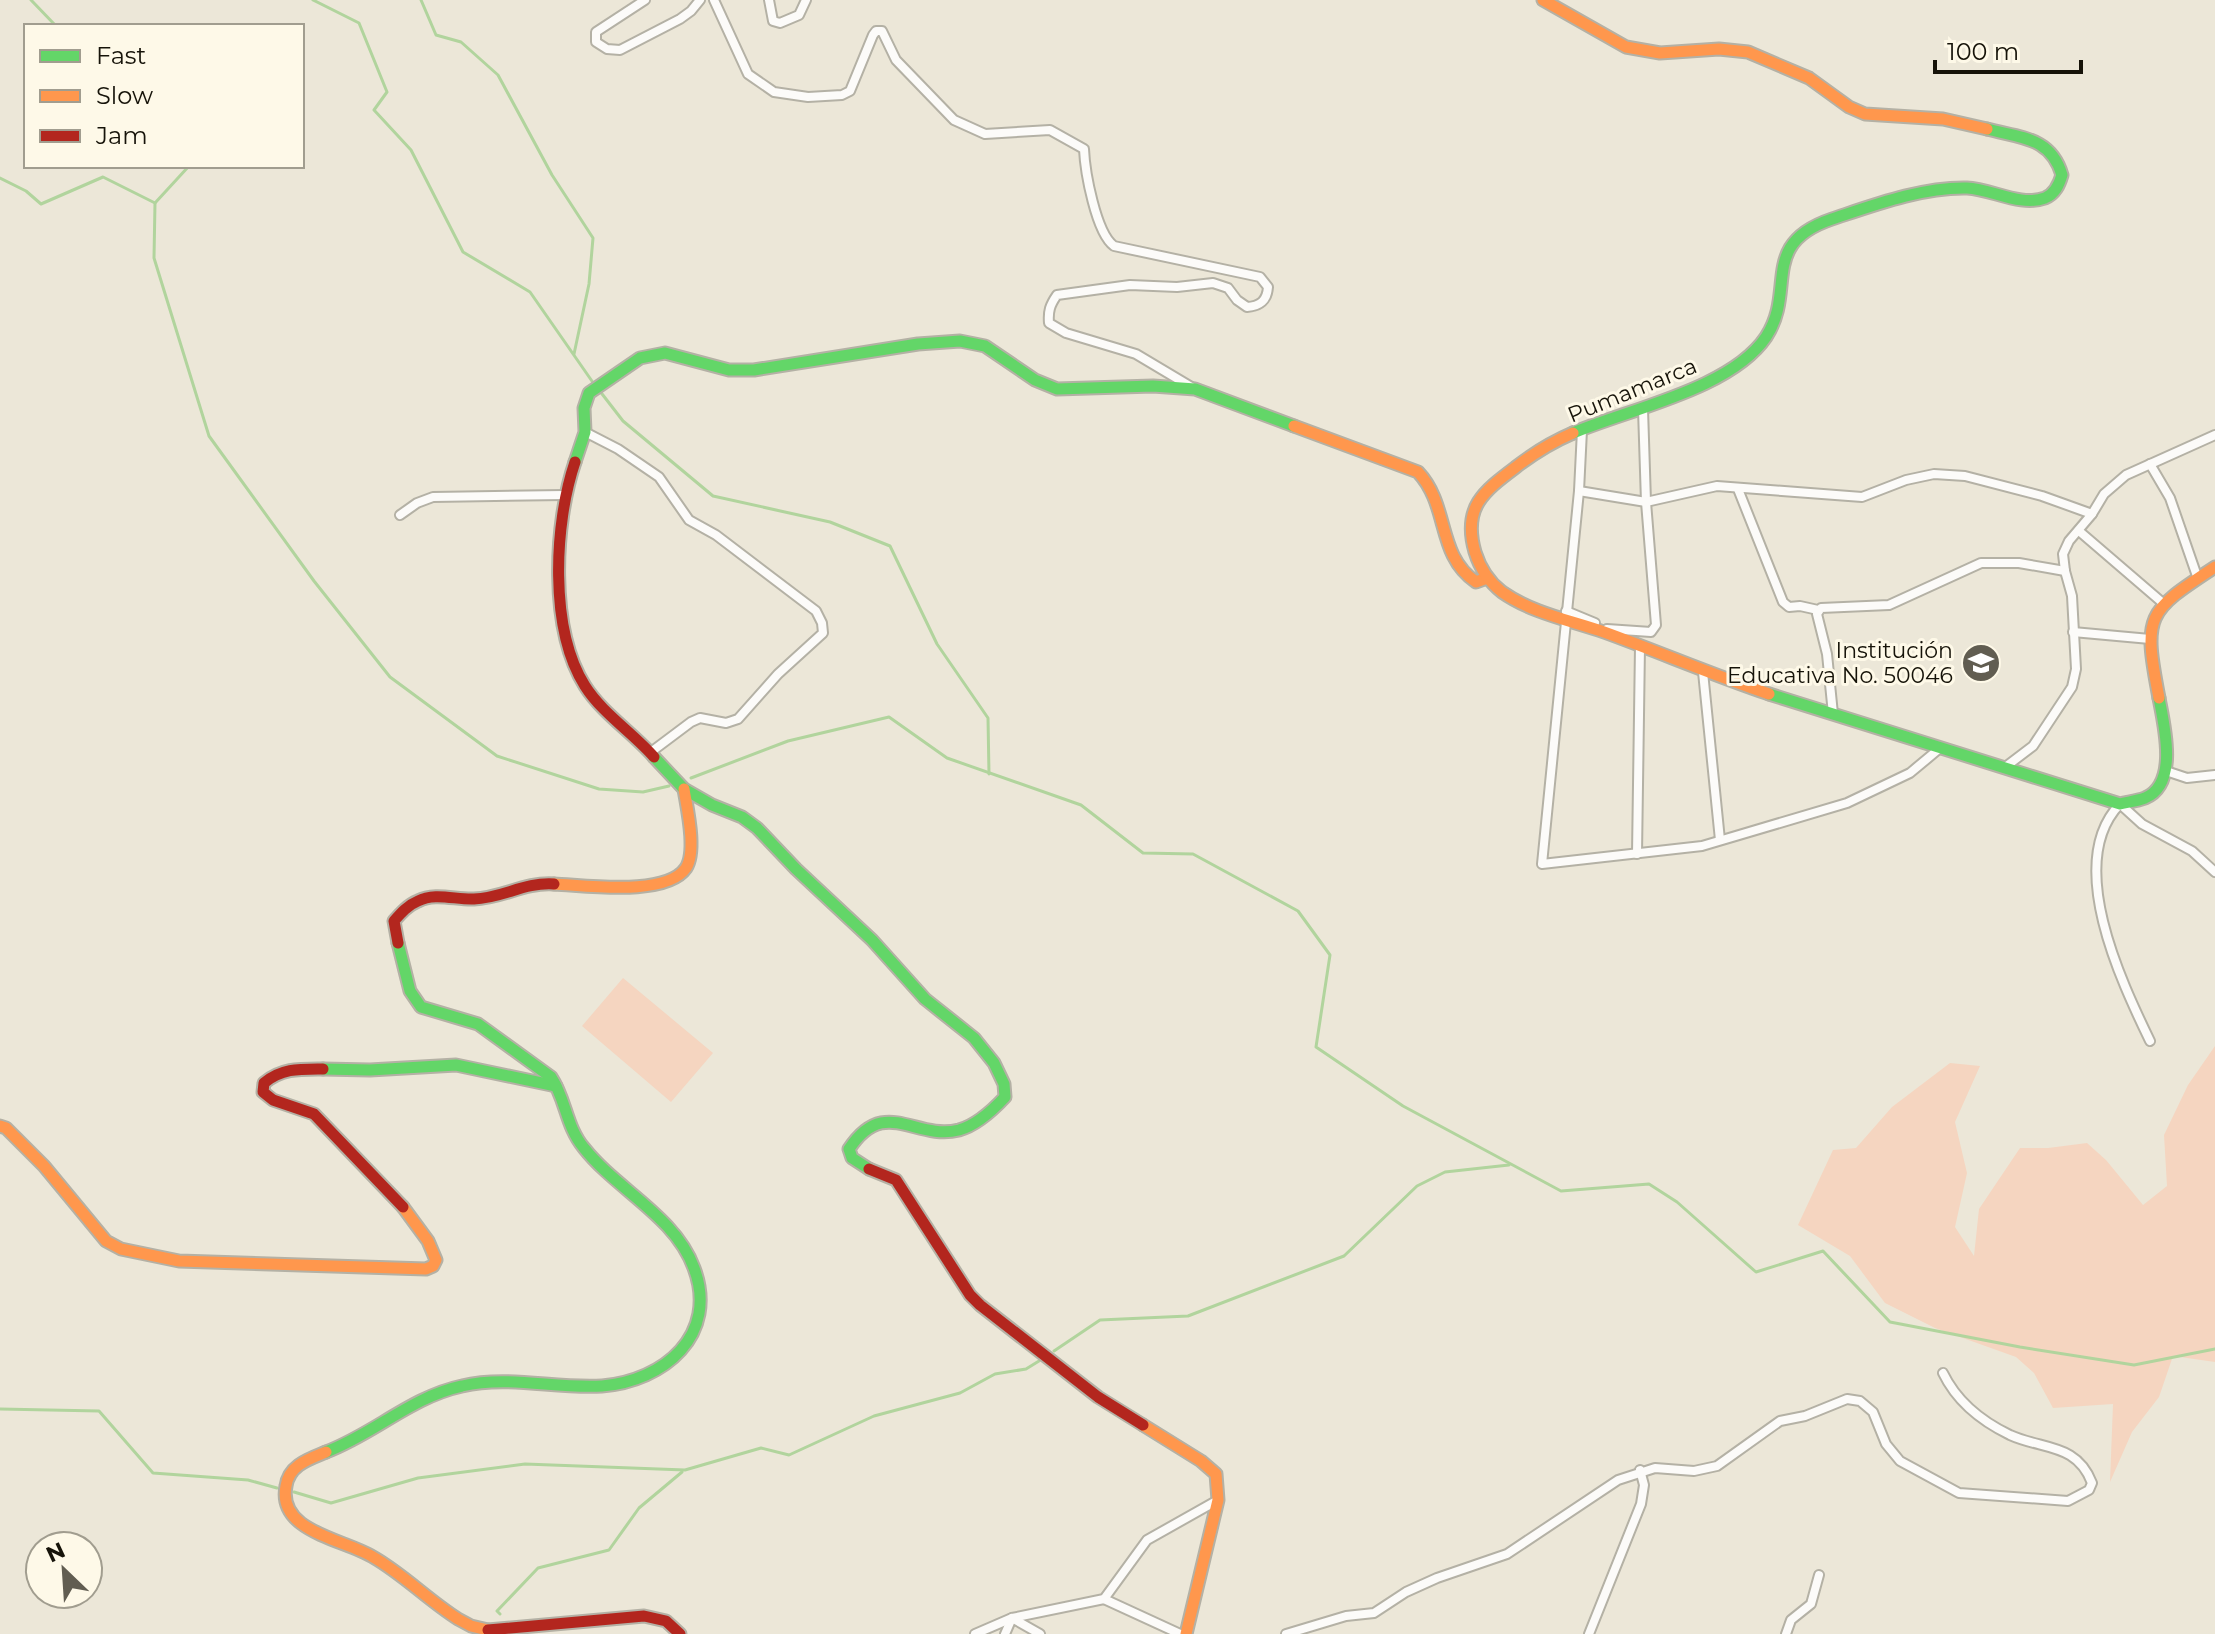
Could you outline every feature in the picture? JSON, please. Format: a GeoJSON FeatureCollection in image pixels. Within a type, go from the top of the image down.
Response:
{"type":"FeatureCollection","features":[{"type":"Feature","properties":{"kind":"main road","name":"Pumamarca"},"geometry":{"type":"LineString","coordinates":[[1487,578],[1472,544],[1473,519],[1483,493],[1540,450],[1582,430],[1666,401],[1718,376],[1757,347],[1768,333],[1775,316],[1783,261],[1796,239],[1809,229],[1824,222],[1938,191],[1967,188],[2042,199],[2054,192],[2060,183],[2061,168],[2057,158],[2047,147],[2024,137],[1943,119],[1865,114],[1849,107],[1809,78],[1748,52],[1719,49],[1660,53],[1626,47],[1543,0]]}},
{"type":"Feature","properties":{"kind":"main road"},"geometry":{"type":"LineString","coordinates":[[1183,1634],[1218,1500],[1218,1480],[1207,1466],[1098,1397],[980,1305],[970,1295],[896,1180],[865,1168],[852,1158],[849,1149],[855,1137],[865,1128],[877,1124],[888,1122],[953,1131],[968,1127],[1005,1097],[1004,1084],[994,1063],[974,1038],[925,999],[872,940],[757,828],[742,817],[684,789],[587,689],[571,658],[562,621],[560,571],[564,495],[585,432],[584,408],[589,393],[640,358],[665,353],[729,370],[754,370],[914,345],[973,342],[993,351],[1031,380],[1046,387],[1174,386],[1195,389],[1418,472],[1429,480],[1436,495],[1453,560],[1468,578],[1476,582],[1487,578],[1499,590],[1526,606],[1566,615],[1703,672],[2120,804],[2137,804],[2155,796],[2166,771],[2165,723],[2150,639],[2154,616],[2164,604],[2215,567]]}},
{"type":"Feature","properties":{"kind":"main road"},"geometry":{"type":"LineString","coordinates":[[680,1634],[666,1621],[644,1616],[510,1629],[488,1630],[471,1626],[436,1605],[401,1575],[371,1555],[302,1524],[290,1513],[285,1494],[288,1477],[299,1464],[334,1450],[424,1397],[484,1382],[569,1386],[621,1383],[637,1378],[675,1356],[695,1336],[699,1287],[686,1253],[654,1213],[593,1159],[576,1139],[550,1075],[473,1021],[421,1007],[410,993],[394,921],[406,906],[423,898],[490,897],[528,884],[624,886],[672,880],[686,870],[690,850],[684,789]]}},
{"type":"Feature","properties":{"kind":"main road"},"geometry":{"type":"LineString","coordinates":[[0,1126],[6,1128],[44,1166],[106,1241],[121,1249],[179,1261],[426,1269],[433,1266],[436,1260],[428,1241],[408,1212],[314,1114],[301,1107],[269,1100],[263,1092],[264,1083],[275,1074],[292,1069],[317,1071],[456,1065],[556,1086]]}},
{"type":"Feature","properties":{"kind":"street"},"geometry":{"type":"LineString","coordinates":[[645,0],[596,32],[596,42],[607,49],[620,50],[680,19],[700,0]]}},
{"type":"Feature","properties":{"kind":"street"},"geometry":{"type":"LineString","coordinates":[[714,0],[748,74],[774,92],[808,97],[842,95],[850,91],[873,35],[876,31],[882,31],[896,60],[954,120],[985,134],[1050,130],[1084,149],[1094,203],[1107,241],[1114,246],[1260,277],[1268,287],[1267,295],[1256,306],[1247,307],[1228,288],[1213,283],[1177,287],[1130,285],[1087,290],[1057,295],[1051,303],[1049,323],[1066,333],[1136,354],[1195,389]]}},
{"type":"Feature","properties":{"kind":"street"},"geometry":{"type":"LineString","coordinates":[[769,0],[773,21],[780,23],[799,15],[806,0]]}},
{"type":"Feature","properties":{"kind":"street"},"geometry":{"type":"LineString","coordinates":[[1566,615],[1610,630],[1651,632],[1655,629],[1643,409]]}},
{"type":"Feature","properties":{"kind":"street"},"geometry":{"type":"LineString","coordinates":[[1582,430],[1579,491],[1542,864],[1674,850],[1720,840],[1847,803],[1910,773],[1940,747]]}},
{"type":"Feature","properties":{"kind":"street"},"geometry":{"type":"LineString","coordinates":[[585,432],[618,449],[659,477],[689,520],[716,535],[816,611],[822,623],[823,633],[811,647],[778,674],[738,719],[726,723],[700,718],[651,752]]}},
{"type":"Feature","properties":{"kind":"street"},"geometry":{"type":"LineString","coordinates":[[2004,768],[2033,746],[2072,687],[2076,669],[2072,596],[2063,554],[2069,541],[2104,494],[2126,475],[2215,435]]}},
{"type":"Feature","properties":{"kind":"street"},"geometry":{"type":"LineString","coordinates":[[2150,464],[2170,498],[2198,579]]}},
{"type":"Feature","properties":{"kind":"street"},"geometry":{"type":"LineString","coordinates":[[1579,491],[1646,502],[1717,486],[1862,497],[1906,480],[1934,474],[1965,476],[2042,496],[2092,514]]}},
{"type":"Feature","properties":{"kind":"street"},"geometry":{"type":"LineString","coordinates":[[1738,489],[1783,602],[1789,607],[1818,610],[1889,605],[1981,563],[2019,563],[2065,571]]}},
{"type":"Feature","properties":{"kind":"street"},"geometry":{"type":"LineString","coordinates":[[400,515],[433,497],[564,495]]}},
{"type":"Feature","properties":{"kind":"street"},"geometry":{"type":"LineString","coordinates":[[2079,531],[2164,604]]}},
{"type":"Feature","properties":{"kind":"street"},"geometry":{"type":"LineString","coordinates":[[1818,610],[1827,654],[1833,714]]}},
{"type":"Feature","properties":{"kind":"street"},"geometry":{"type":"LineString","coordinates":[[2073,632],[2150,639]]}},
{"type":"Feature","properties":{"kind":"street"},"geometry":{"type":"LineString","coordinates":[[1637,854],[1640,646]]}},
{"type":"Feature","properties":{"kind":"street"},"geometry":{"type":"LineString","coordinates":[[1703,672],[1720,840]]}},
{"type":"Feature","properties":{"kind":"street"},"geometry":{"type":"LineString","coordinates":[[2166,771],[2187,778],[2215,775]]}},
{"type":"Feature","properties":{"kind":"street"},"geometry":{"type":"LineString","coordinates":[[2150,1041],[2118,971],[2096,884],[2096,860],[2101,835],[2112,812],[2120,804],[2142,824],[2192,851],[2215,872]]}},
{"type":"Feature","properties":{"kind":"street"},"geometry":{"type":"LineString","coordinates":[[1286,1634],[1346,1616],[1374,1613],[1406,1592],[1437,1578],[1494,1560],[1520,1546],[1618,1480],[1640,1470],[1694,1471],[1717,1466],[1780,1421],[1805,1416],[1841,1400],[1854,1399],[1867,1405],[1894,1456],[1949,1489],[1968,1494],[2068,1501],[2089,1490],[2092,1483],[2081,1462],[2053,1447],[2013,1436],[1994,1427],[1962,1403],[1943,1373]]}},
{"type":"Feature","properties":{"kind":"street"},"geometry":{"type":"LineString","coordinates":[[1589,1634],[1641,1504],[1644,1485],[1640,1470]]}},
{"type":"Feature","properties":{"kind":"street"},"geometry":{"type":"LineString","coordinates":[[1104,1599],[1147,1540],[1218,1500]]}},
{"type":"Feature","properties":{"kind":"street"},"geometry":{"type":"LineString","coordinates":[[1786,1634],[1791,1620],[1811,1604],[1819,1575]]}},
{"type":"Feature","properties":{"kind":"street"},"geometry":{"type":"LineString","coordinates":[[975,1634],[1012,1618],[1104,1599],[1183,1634]]}},
{"type":"Feature","properties":{"kind":"street"},"geometry":{"type":"LineString","coordinates":[[1005,1634],[1012,1618]]}},
{"type":"Feature","properties":{"kind":"street"},"geometry":{"type":"LineString","coordinates":[[1012,1618],[1040,1634]]}},
{"type":"Feature","properties":{"kind":"shaded area"},"geometry":{"type":"Polygon","coordinates":[[[623,978],[713,1053],[671,1102],[582,1026],[623,978]]]}},
{"type":"Feature","properties":{"kind":"shaded area"},"geometry":{"type":"Polygon","coordinates":[[[2215,1046],[2215,1362],[2173,1356],[2159,1397],[2132,1432],[2110,1482],[2113,1404],[2053,1408],[2034,1373],[2016,1357],[1935,1328],[1885,1303],[1850,1256],[1798,1225],[1833,1150],[1856,1148],[1892,1107],[1950,1063],[1980,1066],[1955,1122],[1967,1173],[1955,1227],[1974,1256],[1979,1209],[2020,1148],[2087,1143],[2106,1160],[2143,1205],[2167,1186],[2164,1135],[2188,1085],[2215,1046]]]}},
{"type":"Feature","properties":{"kind":"waterway"},"geometry":{"type":"LineString","coordinates":[[31,0],[54,24]]}},
{"type":"Feature","properties":{"kind":"waterway"},"geometry":{"type":"LineString","coordinates":[[313,0],[359,23],[387,92],[374,110],[411,150],[463,252],[530,292],[594,384]]}},
{"type":"Feature","properties":{"kind":"waterway"},"geometry":{"type":"LineString","coordinates":[[421,0],[436,35],[461,42],[498,75],[552,175],[593,238],[589,284],[574,354]]}},
{"type":"Feature","properties":{"kind":"waterway"},"geometry":{"type":"LineString","coordinates":[[187,168],[155,203],[154,258],[209,436],[314,581],[390,677],[497,756],[599,789],[643,792],[669,786]]}},
{"type":"Feature","properties":{"kind":"waterway"},"geometry":{"type":"LineString","coordinates":[[0,178],[26,191],[41,204],[103,177],[155,203]]}},
{"type":"Feature","properties":{"kind":"waterway"},"geometry":{"type":"LineString","coordinates":[[599,390],[623,421],[713,496],[830,522],[890,546],[937,644],[988,718],[989,774]]}},
{"type":"Feature","properties":{"kind":"waterway"},"geometry":{"type":"LineString","coordinates":[[691,778],[788,741],[889,717],[947,758],[1081,805],[1143,853],[1193,854],[1298,911],[1330,955],[1316,1047],[1403,1106],[1561,1191],[1649,1184],[1677,1202],[1756,1272],[1823,1251],[1890,1322],[2134,1365],[2215,1349]]}},
{"type":"Feature","properties":{"kind":"waterway"},"geometry":{"type":"LineString","coordinates":[[1054,1351],[1100,1320],[1188,1316],[1344,1256],[1417,1186],[1445,1172],[1509,1165]]}},
{"type":"Feature","properties":{"kind":"waterway"},"geometry":{"type":"LineString","coordinates":[[294,1492],[331,1503],[418,1478],[525,1464],[685,1470],[761,1448],[789,1455],[874,1416],[960,1393],[995,1374],[1026,1369],[1039,1361]]}},
{"type":"Feature","properties":{"kind":"waterway"},"geometry":{"type":"LineString","coordinates":[[0,1409],[99,1411],[153,1473],[248,1480],[277,1488]]}},
{"type":"Feature","properties":{"kind":"waterway"},"geometry":{"type":"LineString","coordinates":[[500,1614],[497,1611],[538,1568],[609,1550],[639,1508],[682,1472]]}},
{"type":"Feature","properties":{"kind":"traffic: fast"},"geometry":{"type":"LineString","coordinates":[[1573,433],[1677,396],[1729,371],[1750,355],[1766,337],[1775,319],[1787,255],[1795,241],[1809,229],[1881,203],[1933,190],[1977,189],[2026,200],[2045,198],[2054,192],[2062,175],[2050,153],[2023,137],[1987,129]]}},
{"type":"Feature","properties":{"kind":"traffic: fast"},"geometry":{"type":"LineString","coordinates":[[575,462],[585,432],[584,408],[589,393],[640,358],[665,353],[729,370],[754,370],[918,344],[960,341],[985,346],[1035,380],[1057,389],[1153,386],[1195,389],[1294,426]]}},
{"type":"Feature","properties":{"kind":"traffic: fast"},"geometry":{"type":"LineString","coordinates":[[1769,694],[2120,804],[2145,798],[2156,791],[2162,780],[2167,753],[2159,698]]}},
{"type":"Feature","properties":{"kind":"traffic: fast"},"geometry":{"type":"LineString","coordinates":[[654,757],[684,789],[742,817],[757,828],[872,940],[925,999],[974,1038],[994,1063],[1004,1084],[1005,1097],[989,1112],[972,1125],[943,1132],[901,1123],[875,1125],[862,1133],[849,1149],[852,1158],[869,1169]]}},
{"type":"Feature","properties":{"kind":"traffic: fast"},"geometry":{"type":"LineString","coordinates":[[326,1452],[426,1398],[462,1386],[497,1382],[602,1386],[646,1375],[681,1350],[699,1314],[700,1292],[694,1268],[685,1250],[660,1218],[584,1148],[573,1131],[551,1077],[478,1024],[421,1007],[410,991],[398,943]]}},
{"type":"Feature","properties":{"kind":"traffic: fast"},"geometry":{"type":"LineString","coordinates":[[323,1069],[370,1070],[456,1065],[556,1086]]}},
{"type":"Feature","properties":{"kind":"traffic: slow"},"geometry":{"type":"LineString","coordinates":[[1543,0],[1626,47],[1660,53],[1719,49],[1748,52],[1809,78],[1849,107],[1865,114],[1943,119],[1987,129]]}},
{"type":"Feature","properties":{"kind":"traffic: slow"},"geometry":{"type":"LineString","coordinates":[[1294,426],[1418,472],[1435,500],[1449,544],[1463,571],[1476,582],[1487,578]]}},
{"type":"Feature","properties":{"kind":"traffic: slow"},"geometry":{"type":"LineString","coordinates":[[1573,433],[1523,462],[1494,484],[1479,502],[1471,523],[1472,536],[1477,558],[1489,579],[1502,592],[1538,611],[1604,632],[1769,694]]}},
{"type":"Feature","properties":{"kind":"traffic: slow"},"geometry":{"type":"LineString","coordinates":[[2159,698],[2151,649],[2155,618],[2175,595],[2215,567]]}},
{"type":"Feature","properties":{"kind":"traffic: slow"},"geometry":{"type":"LineString","coordinates":[[554,884],[644,886],[676,877],[686,868],[691,851],[684,789]]}},
{"type":"Feature","properties":{"kind":"traffic: slow"},"geometry":{"type":"LineString","coordinates":[[0,1126],[6,1128],[44,1166],[106,1241],[121,1249],[179,1261],[426,1269],[433,1266],[436,1260],[428,1241],[403,1207]]}},
{"type":"Feature","properties":{"kind":"traffic: slow"},"geometry":{"type":"LineString","coordinates":[[1143,1425],[1201,1461],[1216,1474],[1218,1500],[1186,1634]]}},
{"type":"Feature","properties":{"kind":"traffic: slow"},"geometry":{"type":"LineString","coordinates":[[326,1452],[301,1464],[291,1473],[286,1486],[286,1502],[292,1514],[315,1532],[384,1564],[458,1619],[488,1630]]}},
{"type":"Feature","properties":{"kind":"traffic: jam"},"geometry":{"type":"LineString","coordinates":[[575,462],[559,545],[560,606],[565,636],[573,663],[592,696],[654,757]]}},
{"type":"Feature","properties":{"kind":"traffic: jam"},"geometry":{"type":"LineString","coordinates":[[398,943],[394,921],[408,907],[425,898],[485,898],[533,885],[554,884]]}},
{"type":"Feature","properties":{"kind":"traffic: jam"},"geometry":{"type":"LineString","coordinates":[[323,1069],[299,1069],[278,1074],[264,1083],[263,1092],[273,1100],[314,1114],[403,1207]]}},
{"type":"Feature","properties":{"kind":"traffic: jam"},"geometry":{"type":"LineString","coordinates":[[869,1169],[896,1180],[970,1295],[980,1305],[1098,1397],[1143,1425]]}},
{"type":"Feature","properties":{"kind":"traffic: jam"},"geometry":{"type":"LineString","coordinates":[[488,1630],[644,1616],[666,1621],[680,1634]]}},
{"type":"Feature","properties":{"kind":"place","name":"Institución Educativa No. 50046"},"geometry":{"type":"Point","coordinates":[1981,663]}}]}
